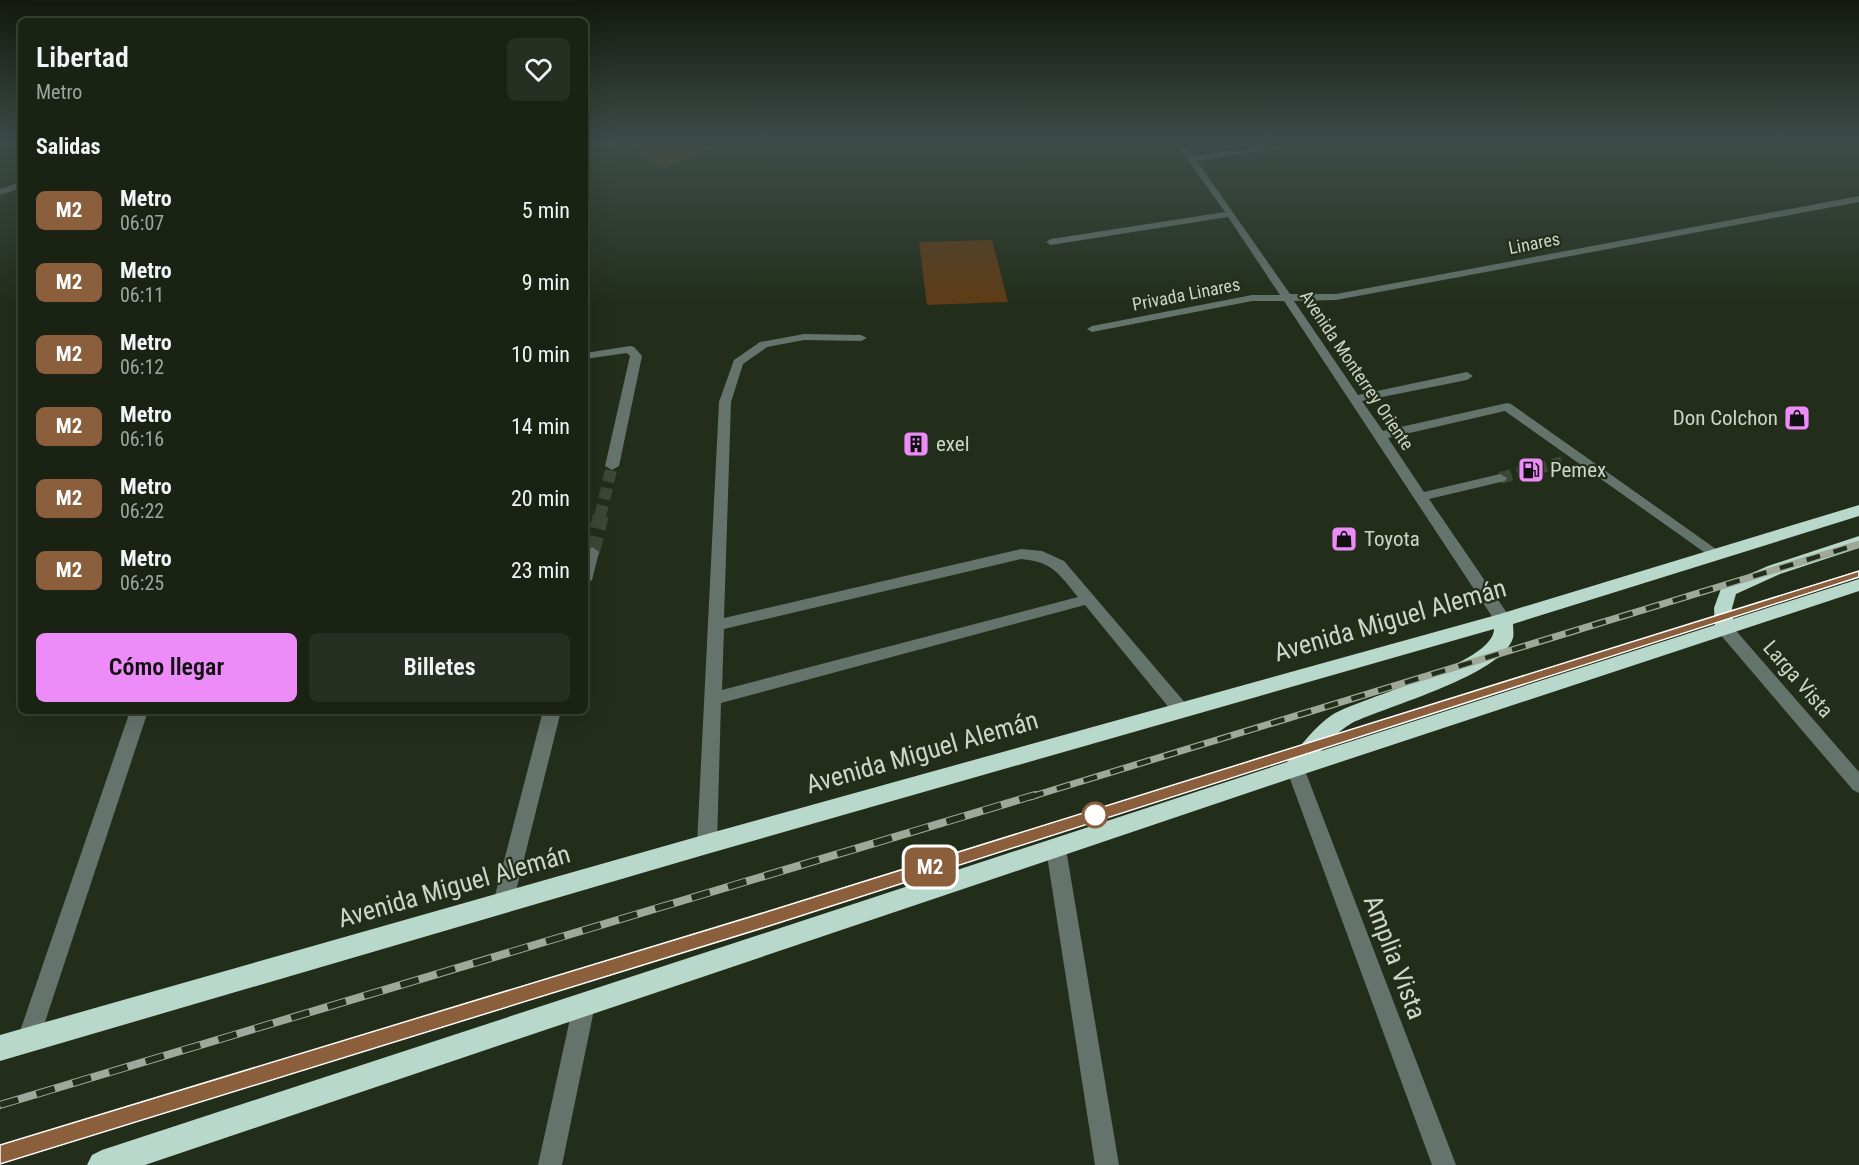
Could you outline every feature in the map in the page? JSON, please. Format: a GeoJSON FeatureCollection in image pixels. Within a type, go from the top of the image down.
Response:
{"type":"FeatureCollection","features":[{"type":"Feature","properties":{"kind":"highway","name":"Avenida Miguel Alemán"},"geometry":{"type":"LineString","coordinates":[[0,1048],[707,844],[1503,620],[1859,510]]}},
{"type":"Feature","properties":{"kind":"highway"},"geometry":{"type":"LineString","coordinates":[[1725,629],[1723,608],[1728,590],[1774,570],[1859,542]]}},
{"type":"Feature","properties":{"kind":"highway"},"geometry":{"type":"LineString","coordinates":[[102,1165],[1295,768],[1859,585]]}},
{"type":"Feature","properties":{"kind":"highway"},"geometry":{"type":"LineString","coordinates":[[1295,768],[1315,744],[1341,719],[1462,670],[1491,655],[1503,639],[1503,620]]}},
{"type":"Feature","properties":{"kind":"street","name":"Avenida Monterrey Oriente"},"geometry":{"type":"LineString","coordinates":[[1218,196],[1503,620]]}},
{"type":"Feature","properties":{"kind":"street","name":"Linares"},"geometry":{"type":"LineString","coordinates":[[1286,297],[1336,297],[1859,199]]}},
{"type":"Feature","properties":{"kind":"street"},"geometry":{"type":"LineString","coordinates":[[1051,242],[1231,214]]}},
{"type":"Feature","properties":{"kind":"street","name":"Privada Linares"},"geometry":{"type":"LineString","coordinates":[[1092,329],[1252,298],[1286,297]]}},
{"type":"Feature","properties":{"kind":"street"},"geometry":{"type":"LineString","coordinates":[[707,844],[725,402],[738,362],[764,344],[804,337],[861,338]]}},
{"type":"Feature","properties":{"kind":"street"},"geometry":{"type":"LineString","coordinates":[[588,356],[630,349],[636,356],[612,466]]}},
{"type":"Feature","properties":{"kind":"street"},"geometry":{"type":"LineString","coordinates":[[1354,399],[1467,376]]}},
{"type":"Feature","properties":{"kind":"street"},"geometry":{"type":"LineString","coordinates":[[1379,436],[1508,407],[1716,554]]}},
{"type":"Feature","properties":{"kind":"street"},"geometry":{"type":"LineString","coordinates":[[1562,462],[1579,458]]}},
{"type":"Feature","properties":{"kind":"street"},"geometry":{"type":"LineString","coordinates":[[1420,497],[1500,478]]}},
{"type":"Feature","properties":{"kind":"street"},"geometry":{"type":"LineString","coordinates":[[588,568],[592,552]]}},
{"type":"Feature","properties":{"kind":"street"},"geometry":{"type":"LineString","coordinates":[[716,625],[1021,554],[1042,556],[1059,564],[1181,710]]}},
{"type":"Feature","properties":{"kind":"street"},"geometry":{"type":"LineString","coordinates":[[713,699],[1089,599]]}},
{"type":"Feature","properties":{"kind":"street","name":"Larga Vista"},"geometry":{"type":"LineString","coordinates":[[1725,629],[1859,785]]}},
{"type":"Feature","properties":{"kind":"street"},"geometry":{"type":"LineString","coordinates":[[28,1040],[138,714]]}},
{"type":"Feature","properties":{"kind":"street"},"geometry":{"type":"LineString","coordinates":[[503,903],[551,714]]}},
{"type":"Feature","properties":{"kind":"street","name":"Amplia Vista"},"geometry":{"type":"LineString","coordinates":[[1295,768],[1444,1165]]}},
{"type":"Feature","properties":{"kind":"street"},"geometry":{"type":"LineString","coordinates":[[1056,849],[1107,1165]]}},
{"type":"Feature","properties":{"kind":"street"},"geometry":{"type":"LineString","coordinates":[[550,1165],[584,1005]]}},
{"type":"Feature","properties":{"kind":"shaded area"},"geometry":{"type":"Polygon","coordinates":[[[992,240],[1008,302],[927,305],[919,242],[992,240]]]}},
{"type":"Feature","properties":{"kind":"tunnel"},"geometry":{"type":"LineString","coordinates":[[1500,478],[1562,462]]}},
{"type":"Feature","properties":{"kind":"tunnel"},"geometry":{"type":"LineString","coordinates":[[600,517],[612,466]]}},
{"type":"Feature","properties":{"kind":"tunnel"},"geometry":{"type":"LineString","coordinates":[[592,552],[601,515]]}},
{"type":"Feature","properties":{"kind":"railway"},"geometry":{"type":"LineString","coordinates":[[1030,797],[1859,544]]}},
{"type":"Feature","properties":{"kind":"railway"},"geometry":{"type":"LineString","coordinates":[[1153,797],[1859,574]]}},
{"type":"Feature","properties":{"kind":"railway"},"geometry":{"type":"LineString","coordinates":[[0,1105],[1035,795]]}},
{"type":"Feature","properties":{"kind":"railway"},"geometry":{"type":"LineString","coordinates":[[0,1154],[766,919],[1157,795]]}},
{"type":"Feature","properties":{"kind":"metro line","name":"M2"},"geometry":{"type":"LineString","coordinates":[[0,1154],[766,919],[1859,574]]}},
{"type":"Feature","properties":{"kind":"place","name":"Don Colchon"},"geometry":{"type":"Point","coordinates":[1797,418]}},
{"type":"Feature","properties":{"kind":"place","name":"exel"},"geometry":{"type":"Point","coordinates":[916,444]}},
{"type":"Feature","properties":{"kind":"place","name":"Pemex"},"geometry":{"type":"Point","coordinates":[1531,470]}},
{"type":"Feature","properties":{"kind":"place","name":"Toyota"},"geometry":{"type":"Point","coordinates":[1344,539]}}]}
